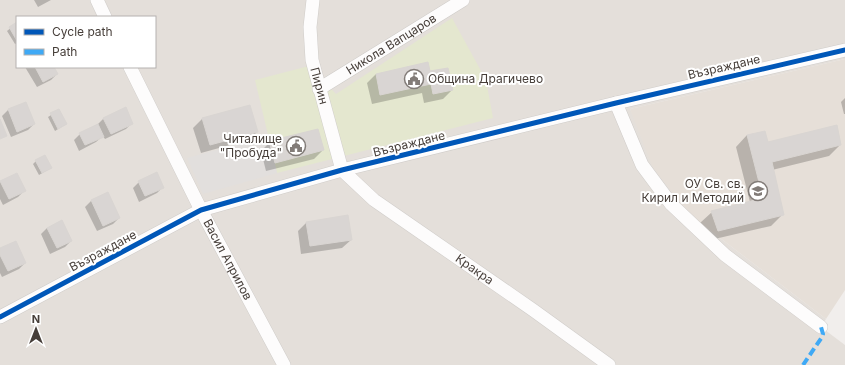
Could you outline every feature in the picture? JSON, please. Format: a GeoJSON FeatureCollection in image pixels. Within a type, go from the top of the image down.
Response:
{"type":"FeatureCollection","features":[{"type":"Feature","properties":{"kind":"street"},"geometry":{"type":"LineString","coordinates":[[97,0],[105,16]]}},
{"type":"Feature","properties":{"kind":"street","name":"Пирин"},"geometry":{"type":"LineString","coordinates":[[313,0],[310,27],[312,60],[342,170]]}},
{"type":"Feature","properties":{"kind":"street","name":"Никола Вапцаров"},"geometry":{"type":"LineString","coordinates":[[319,89],[463,0]]}},
{"type":"Feature","properties":{"kind":"street","name":"Възраждане"},"geometry":{"type":"LineString","coordinates":[[0,317],[201,210],[342,170],[616,103],[845,50]]}},
{"type":"Feature","properties":{"kind":"street","name":"Васил Априлов"},"geometry":{"type":"LineString","coordinates":[[130,68],[201,210],[284,365]]}},
{"type":"Feature","properties":{"kind":"street"},"geometry":{"type":"LineString","coordinates":[[616,103],[642,165],[671,204],[724,255],[821,327]]}},
{"type":"Feature","properties":{"kind":"street","name":"Кракра"},"geometry":{"type":"LineString","coordinates":[[342,170],[374,200],[533,310],[609,365]]}},
{"type":"Feature","properties":{"kind":"shaded area"},"geometry":{"type":"Polygon","coordinates":[[[0,0],[845,0],[845,59],[630,109],[690,215],[826,319],[821,327],[845,345],[845,365],[0,365],[0,0]]]}},
{"type":"Feature","properties":{"kind":"shaded area","name":"ОУ Св. св. Кирил и Методий"},"geometry":{"type":"Polygon","coordinates":[[[845,59],[845,290],[826,319],[690,215],[653,168],[630,109],[845,59]]]}},
{"type":"Feature","properties":{"kind":"shaded area"},"geometry":{"type":"Polygon","coordinates":[[[268,136],[277,173],[203,194],[187,158],[268,136]]]}},
{"type":"Feature","properties":{"kind":"green space"},"geometry":{"type":"Polygon","coordinates":[[[452,18],[486,80],[493,118],[277,173],[255,80],[309,66],[336,94],[452,18]]]}},
{"type":"Feature","properties":{"kind":"building"},"geometry":{"type":"Polygon","coordinates":[[[16,23],[16,39],[9,27],[16,23]]]}},
{"type":"Feature","properties":{"kind":"building","name":"Община Драгичево"},"geometry":{"type":"Polygon","coordinates":[[[428,62],[430,71],[448,68],[453,90],[433,94],[431,84],[380,95],[376,74],[428,62]]]}},
{"type":"Feature","properties":{"kind":"building"},"geometry":{"type":"Polygon","coordinates":[[[36,68],[55,68],[58,74],[43,82],[36,68]]]}},
{"type":"Feature","properties":{"kind":"building"},"geometry":{"type":"Polygon","coordinates":[[[26,102],[35,124],[17,132],[8,109],[26,102]]]}},
{"type":"Feature","properties":{"kind":"building"},"geometry":{"type":"Polygon","coordinates":[[[250,105],[258,132],[210,145],[202,118],[250,105]]]}},
{"type":"Feature","properties":{"kind":"building"},"geometry":{"type":"Polygon","coordinates":[[[126,107],[133,124],[111,134],[103,118],[126,107]]]}},
{"type":"Feature","properties":{"kind":"building"},"geometry":{"type":"Polygon","coordinates":[[[59,109],[67,124],[58,129],[50,113],[59,109]]]}},
{"type":"Feature","properties":{"kind":"building"},"geometry":{"type":"Polygon","coordinates":[[[0,119],[7,136],[0,139],[0,119]]]}},
{"type":"Feature","properties":{"kind":"building"},"geometry":{"type":"Polygon","coordinates":[[[98,124],[104,137],[85,145],[79,133],[98,124]]]}},
{"type":"Feature","properties":{"kind":"building"},"geometry":{"type":"Polygon","coordinates":[[[837,125],[841,145],[772,162],[784,215],[718,231],[711,211],[763,198],[747,135],[765,131],[768,142],[837,125]]]}},
{"type":"Feature","properties":{"kind":"building","name":"Читалище \"Пробуда\""},"geometry":{"type":"Polygon","coordinates":[[[318,129],[324,150],[275,163],[269,141],[318,129]]]}},
{"type":"Feature","properties":{"kind":"building"},"geometry":{"type":"Polygon","coordinates":[[[45,155],[52,168],[42,173],[35,160],[45,155]]]}},
{"type":"Feature","properties":{"kind":"building"},"geometry":{"type":"Polygon","coordinates":[[[157,172],[164,188],[145,196],[138,181],[157,172]]]}},
{"type":"Feature","properties":{"kind":"building"},"geometry":{"type":"Polygon","coordinates":[[[17,173],[26,191],[9,199],[0,181],[17,173]]]}},
{"type":"Feature","properties":{"kind":"building"},"geometry":{"type":"Polygon","coordinates":[[[108,192],[120,218],[103,226],[91,200],[108,192]]]}},
{"type":"Feature","properties":{"kind":"building"},"geometry":{"type":"Polygon","coordinates":[[[348,215],[352,240],[310,246],[306,222],[348,215]]]}},
{"type":"Feature","properties":{"kind":"building"},"geometry":{"type":"Polygon","coordinates":[[[62,220],[72,241],[57,248],[47,228],[62,220]]]}},
{"type":"Feature","properties":{"kind":"building"},"geometry":{"type":"Polygon","coordinates":[[[16,241],[26,263],[8,271],[0,255],[0,248],[16,241]]]}},
{"type":"Feature","properties":{"kind":"marked path"},"geometry":{"type":"LineString","coordinates":[[803,365],[822,337],[823,334],[821,327]]}},
{"type":"Feature","properties":{"kind":"cycle path"},"geometry":{"type":"LineString","coordinates":[[0,317],[201,210],[342,170],[616,103],[845,50]]}},
{"type":"Feature","properties":{"kind":"place","name":"Община Драгичево"},"geometry":{"type":"Point","coordinates":[414,79]}},
{"type":"Feature","properties":{"kind":"place","name":"Читалище \"Пробуда\""},"geometry":{"type":"Point","coordinates":[296,146]}},
{"type":"Feature","properties":{"kind":"place","name":"ОУ Св. св. Кирил и Методий"},"geometry":{"type":"Point","coordinates":[758,191]}}]}
